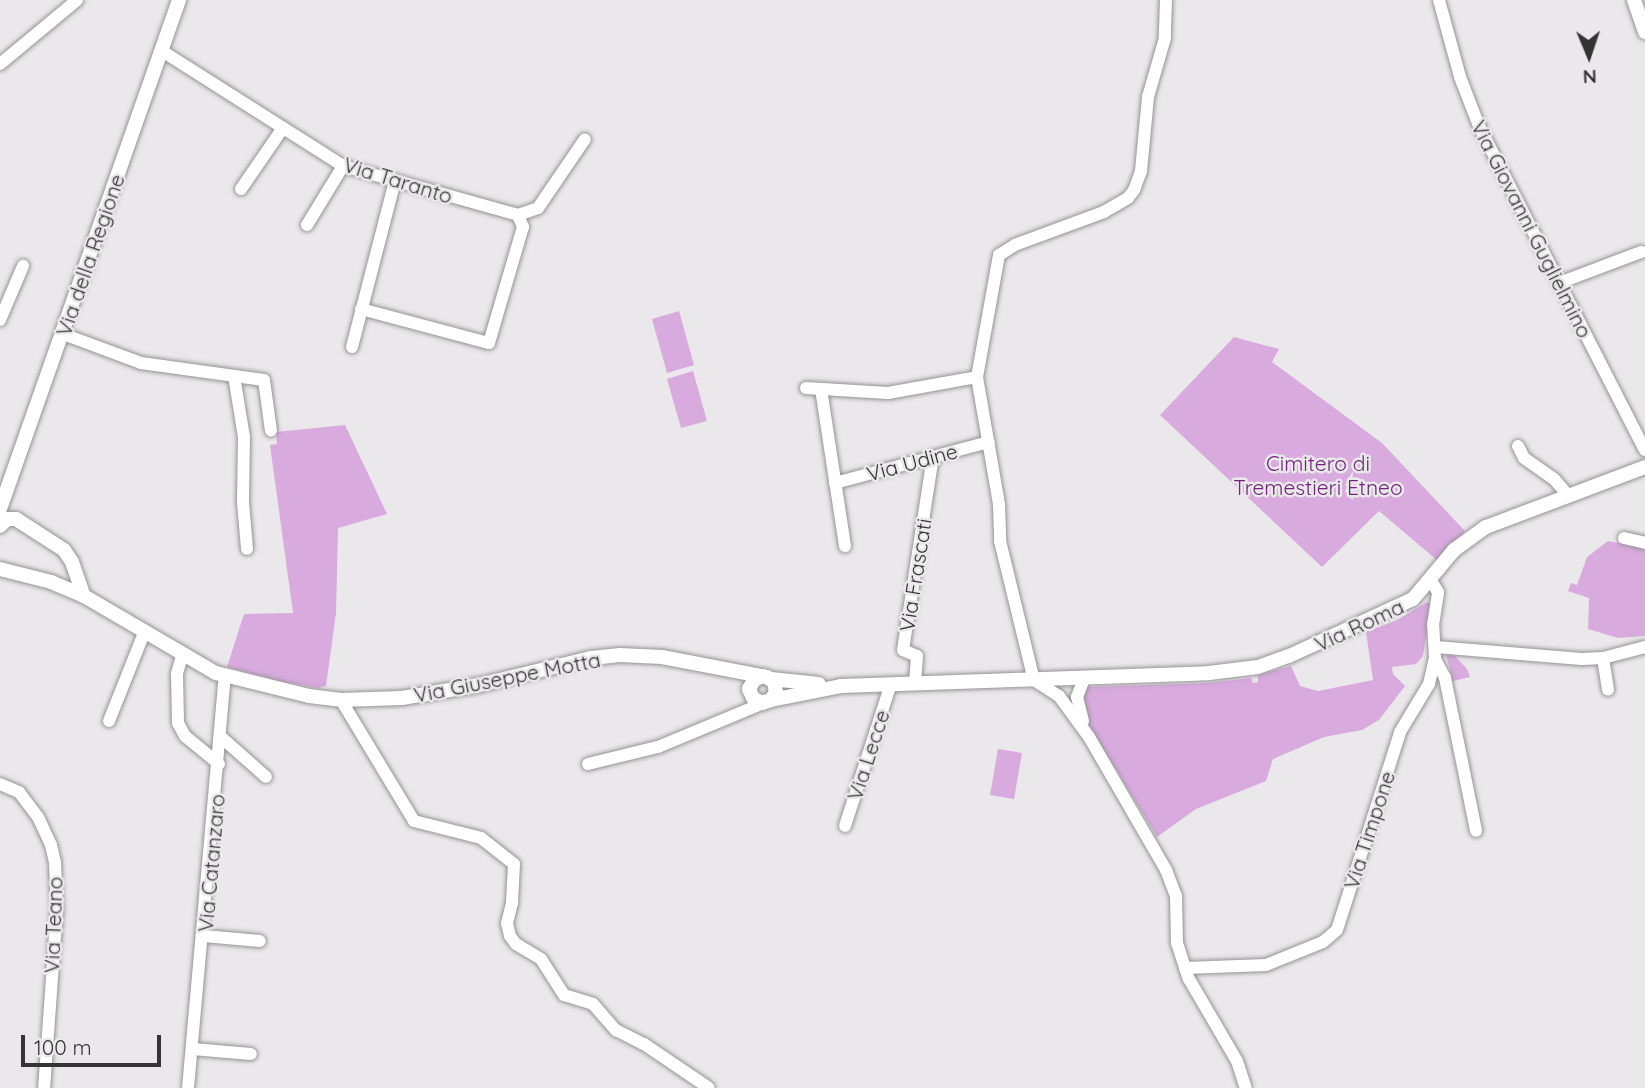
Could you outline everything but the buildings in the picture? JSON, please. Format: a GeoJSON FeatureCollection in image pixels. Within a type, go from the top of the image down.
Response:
{"type":"FeatureCollection","features":[{"type":"Feature","properties":{"kind":"main road","name":"Via della Regione"},"geometry":{"type":"LineString","coordinates":[[1,506],[179,0]]}},
{"type":"Feature","properties":{"kind":"main road"},"geometry":{"type":"LineString","coordinates":[[1634,0],[1645,32]]}},
{"type":"Feature","properties":{"kind":"main road","name":"Via Roma"},"geometry":{"type":"LineString","coordinates":[[1034,680],[1209,673],[1267,664],[1398,609],[1413,599],[1431,581],[1454,550],[1474,533],[1645,467]]}},
{"type":"Feature","properties":{"kind":"main road"},"geometry":{"type":"LineString","coordinates":[[13,476],[7,509],[16,519],[64,550],[72,562],[84,596]]}},
{"type":"Feature","properties":{"kind":"main road"},"geometry":{"type":"LineString","coordinates":[[0,526],[7,519],[16,519]]}},
{"type":"Feature","properties":{"kind":"main road"},"geometry":{"type":"LineString","coordinates":[[51,582],[64,576],[69,569],[64,550]]}},
{"type":"Feature","properties":{"kind":"main road","name":"Via Giuseppe Motta"},"geometry":{"type":"LineString","coordinates":[[2,568],[51,582],[84,596],[182,656],[225,677],[275,690],[341,700],[402,698],[443,692],[610,656],[641,654],[701,665]]}},
{"type":"Feature","properties":{"kind":"main road"},"geometry":{"type":"LineString","coordinates":[[701,665],[767,678],[841,686],[1034,680]]}},
{"type":"Feature","properties":{"kind":"main road"},"geometry":{"type":"LineString","coordinates":[[701,665],[738,676],[757,701],[769,701],[841,686]]}},
{"type":"Feature","properties":{"kind":"main road"},"geometry":{"type":"LineString","coordinates":[[750,692],[754,680],[767,678]]}},
{"type":"Feature","properties":{"kind":"main road"},"geometry":{"type":"LineString","coordinates":[[767,678],[776,692],[769,701]]}},
{"type":"Feature","properties":{"kind":"street"},"geometry":{"type":"LineString","coordinates":[[1090,737],[1059,696],[1034,680],[1000,541],[999,505],[977,377],[999,255],[1015,245],[1104,212],[1128,198],[1134,190],[1141,171],[1148,97],[1165,38],[1166,0]]}},
{"type":"Feature","properties":{"kind":"street","name":"Via Giovanni Guglielmino"},"geometry":{"type":"LineString","coordinates":[[1439,0],[1460,77],[1479,126],[1645,450]]}},
{"type":"Feature","properties":{"kind":"street"},"geometry":{"type":"LineString","coordinates":[[0,64],[70,3]]}},
{"type":"Feature","properties":{"kind":"street","name":"Via Taranto"},"geometry":{"type":"LineString","coordinates":[[162,51],[343,166],[518,215]]}},
{"type":"Feature","properties":{"kind":"street"},"geometry":{"type":"LineString","coordinates":[[241,188],[283,128]]}},
{"type":"Feature","properties":{"kind":"street"},"geometry":{"type":"LineString","coordinates":[[361,309],[489,343],[523,227],[518,215],[538,208],[585,139]]}},
{"type":"Feature","properties":{"kind":"street"},"geometry":{"type":"LineString","coordinates":[[307,225],[343,166]]}},
{"type":"Feature","properties":{"kind":"street"},"geometry":{"type":"LineString","coordinates":[[352,346],[394,181]]}},
{"type":"Feature","properties":{"kind":"street"},"geometry":{"type":"LineString","coordinates":[[1559,283],[1641,253]]}},
{"type":"Feature","properties":{"kind":"street"},"geometry":{"type":"LineString","coordinates":[[0,320],[23,266]]}},
{"type":"Feature","properties":{"kind":"street"},"geometry":{"type":"LineString","coordinates":[[62,334],[141,363],[264,380],[271,431]]}},
{"type":"Feature","properties":{"kind":"street"},"geometry":{"type":"LineString","coordinates":[[234,376],[244,437],[243,502],[247,549]]}},
{"type":"Feature","properties":{"kind":"street"},"geometry":{"type":"LineString","coordinates":[[806,388],[888,393],[977,377]]}},
{"type":"Feature","properties":{"kind":"street"},"geometry":{"type":"LineString","coordinates":[[821,389],[845,546]]}},
{"type":"Feature","properties":{"kind":"street","name":"Via Udine"},"geometry":{"type":"LineString","coordinates":[[835,483],[989,442]]}},
{"type":"Feature","properties":{"kind":"street"},"geometry":{"type":"LineString","coordinates":[[1518,446],[1524,458],[1553,479],[1569,496]]}},
{"type":"Feature","properties":{"kind":"street","name":"Via Frascati"},"geometry":{"type":"LineString","coordinates":[[915,684],[917,656],[903,650],[933,457]]}},
{"type":"Feature","properties":{"kind":"street"},"geometry":{"type":"LineString","coordinates":[[1624,538],[1645,543]]}},
{"type":"Feature","properties":{"kind":"street","name":"Via Timpone"},"geometry":{"type":"LineString","coordinates":[[1185,968],[1266,965],[1323,942],[1337,930],[1400,732],[1429,684],[1435,653],[1433,625],[1438,592],[1431,581]]}},
{"type":"Feature","properties":{"kind":"street"},"geometry":{"type":"LineString","coordinates":[[109,721],[144,633]]}},
{"type":"Feature","properties":{"kind":"street"},"geometry":{"type":"LineString","coordinates":[[1476,831],[1445,678],[1435,653],[1603,658],[1645,647]]}},
{"type":"Feature","properties":{"kind":"street","name":"Via Catanzaro"},"geometry":{"type":"LineString","coordinates":[[182,656],[177,674],[178,723],[185,736],[219,764],[188,1088]]}},
{"type":"Feature","properties":{"kind":"street"},"geometry":{"type":"LineString","coordinates":[[1603,658],[1608,690]]}},
{"type":"Feature","properties":{"kind":"street"},"geometry":{"type":"LineString","coordinates":[[219,764],[225,677]]}},
{"type":"Feature","properties":{"kind":"street"},"geometry":{"type":"LineString","coordinates":[[1059,696],[1070,679],[1078,691],[1077,708],[1090,737],[1171,881],[1177,906],[1177,943],[1185,968],[1195,992],[1237,1061],[1246,1088]]}},
{"type":"Feature","properties":{"kind":"street","name":"Via Lecce"},"geometry":{"type":"LineString","coordinates":[[845,826],[891,684]]}},
{"type":"Feature","properties":{"kind":"street"},"geometry":{"type":"LineString","coordinates":[[727,720],[750,692]]}},
{"type":"Feature","properties":{"kind":"street"},"geometry":{"type":"LineString","coordinates":[[341,700],[408,806],[414,821],[481,838],[514,864],[512,902],[507,923],[516,944],[541,959],[564,995],[593,1004],[616,1030],[644,1044],[709,1088]]}},
{"type":"Feature","properties":{"kind":"street"},"geometry":{"type":"LineString","coordinates":[[588,764],[658,747],[769,701]]}},
{"type":"Feature","properties":{"kind":"street"},"geometry":{"type":"LineString","coordinates":[[221,737],[265,777]]}},
{"type":"Feature","properties":{"kind":"street","name":"Via Teano"},"geometry":{"type":"LineString","coordinates":[[0,784],[19,792],[38,817],[51,845],[55,863],[57,908],[44,1088]]}},
{"type":"Feature","properties":{"kind":"street"},"geometry":{"type":"LineString","coordinates":[[204,936],[260,941]]}},
{"type":"Feature","properties":{"kind":"street"},"geometry":{"type":"LineString","coordinates":[[193,1049],[251,1054]]}},
{"type":"Feature","properties":{"kind":"green space"},"geometry":{"type":"Polygon","coordinates":[[[679,311],[694,365],[667,373],[652,319],[679,311]]]}},
{"type":"Feature","properties":{"kind":"green space","name":"Cimitero di Tremestieri Etneo"},"geometry":{"type":"Polygon","coordinates":[[[1234,337],[1279,349],[1272,362],[1382,443],[1465,531],[1438,561],[1379,511],[1322,567],[1160,415],[1234,337]]]}},
{"type":"Feature","properties":{"kind":"green space"},"geometry":{"type":"Polygon","coordinates":[[[693,371],[707,421],[681,428],[667,379],[693,371]]]}},
{"type":"Feature","properties":{"kind":"green space"},"geometry":{"type":"Polygon","coordinates":[[[345,425],[387,514],[338,528],[336,613],[326,686],[318,688],[279,681],[227,667],[244,614],[293,613],[270,445],[277,444],[276,432],[345,425]]]}},
{"type":"Feature","properties":{"kind":"green space"},"geometry":{"type":"Polygon","coordinates":[[[1608,541],[1645,548],[1645,636],[1618,638],[1588,629],[1589,598],[1568,591],[1571,583],[1577,585],[1587,557],[1608,541]]]}},
{"type":"Feature","properties":{"kind":"green space"},"geometry":{"type":"Polygon","coordinates":[[[1427,602],[1431,604],[1423,656],[1416,664],[1392,667],[1393,674],[1405,686],[1379,720],[1362,730],[1324,737],[1273,759],[1266,781],[1196,809],[1157,837],[1088,723],[1080,703],[1086,687],[1208,683],[1251,678],[1253,683],[1258,682],[1258,675],[1291,666],[1300,686],[1318,691],[1373,680],[1366,632],[1397,620],[1427,602]]]}},
{"type":"Feature","properties":{"kind":"green space"},"geometry":{"type":"Polygon","coordinates":[[[1453,654],[1467,669],[1470,677],[1453,681],[1446,655],[1453,654]]]}},
{"type":"Feature","properties":{"kind":"green space"},"geometry":{"type":"Polygon","coordinates":[[[998,749],[1022,753],[1014,799],[990,795],[998,749]]]}}]}
